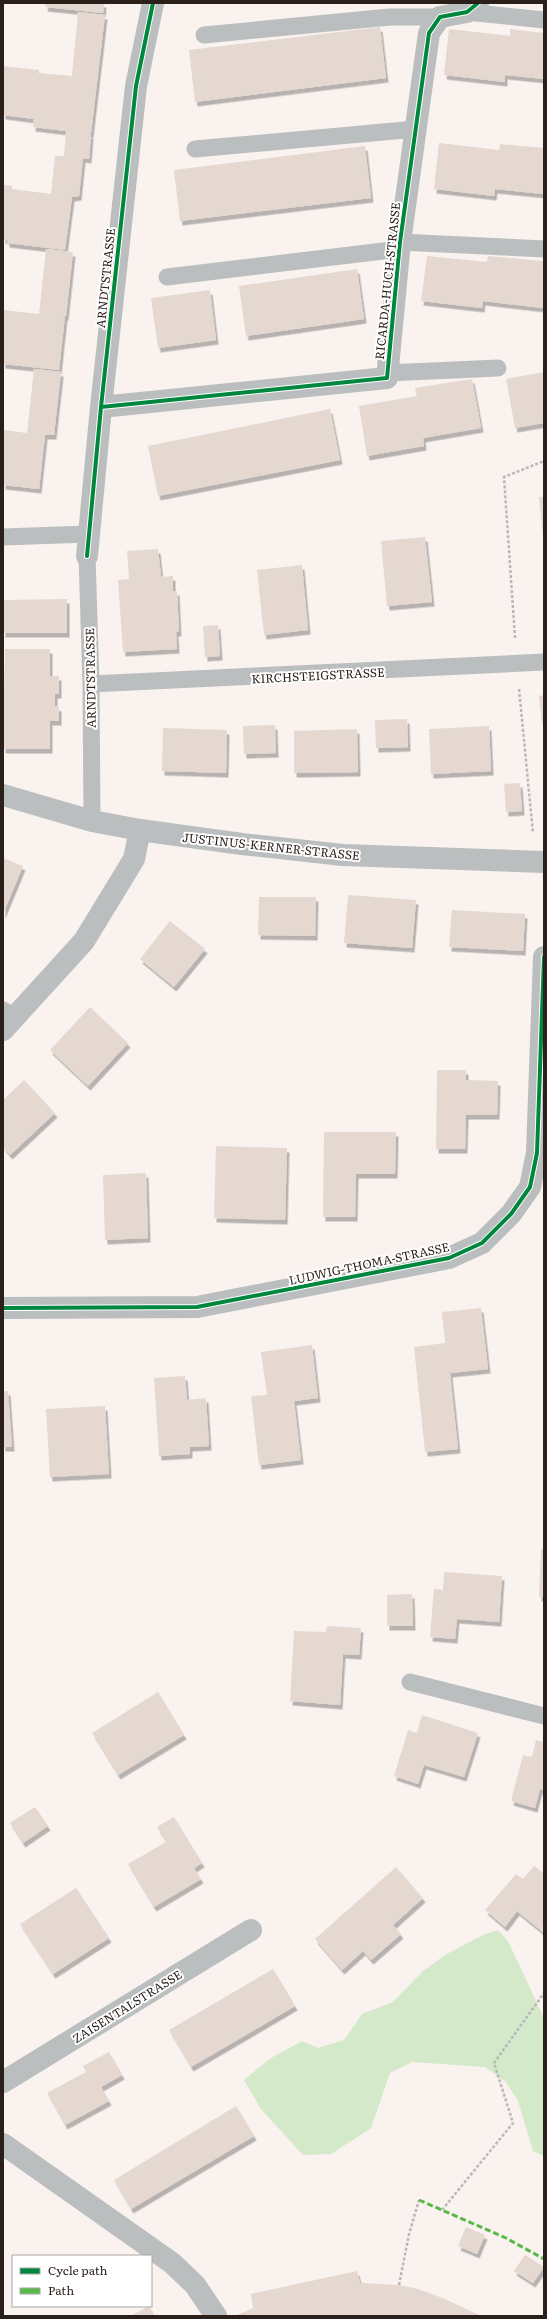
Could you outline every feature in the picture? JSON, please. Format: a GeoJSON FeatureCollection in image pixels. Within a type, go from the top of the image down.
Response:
{"type":"FeatureCollection","features":[{"type":"Feature","properties":{"kind":"street","name":"ARNDTSTRASSE"},"geometry":{"type":"LineString","coordinates":[[87,556],[101,407],[136,86],[153,3]]}},
{"type":"Feature","properties":{"kind":"street"},"geometry":{"type":"LineString","coordinates":[[440,17],[472,7]]}},
{"type":"Feature","properties":{"kind":"street","name":"RICARDA-HUCH-STRASSE"},"geometry":{"type":"LineString","coordinates":[[101,407],[387,378],[400,245],[429,33],[440,17]]}},
{"type":"Feature","properties":{"kind":"street","name":"JUSTINUS-KERNER-STRASSE"},"geometry":{"type":"LineString","coordinates":[[3,795],[92,821],[140,830],[343,855],[544,862]]}},
{"type":"Feature","properties":{"kind":"street"},"geometry":{"type":"LineString","coordinates":[[7,1019],[84,941],[134,858],[140,830]]}},
{"type":"Feature","properties":{"kind":"street","name":"LUDWIG-THOMA-STRASSE"},"geometry":{"type":"LineString","coordinates":[[3,1308],[198,1307],[450,1258],[482,1243],[511,1214],[530,1187],[537,1153],[544,957]]}},
{"type":"Feature","properties":{"kind":"street","name":"ZAISENTALSTRASSE"},"geometry":{"type":"LineString","coordinates":[[3,2082],[250,1930]]}},
{"type":"Feature","properties":{"kind":"street"},"geometry":{"type":"LineString","coordinates":[[3,2144],[172,2263],[195,2285],[216,2316]]}},
{"type":"Feature","properties":{"kind":"lane"},"geometry":{"type":"LineString","coordinates":[[472,7],[544,20]]}},
{"type":"Feature","properties":{"kind":"lane"},"geometry":{"type":"LineString","coordinates":[[204,35],[390,17],[440,17]]}},
{"type":"Feature","properties":{"kind":"lane"},"geometry":{"type":"LineString","coordinates":[[196,149],[416,129]]}},
{"type":"Feature","properties":{"kind":"lane"},"geometry":{"type":"LineString","coordinates":[[167,277],[400,245],[544,250]]}},
{"type":"Feature","properties":{"kind":"lane"},"geometry":{"type":"LineString","coordinates":[[387,373],[498,368]]}},
{"type":"Feature","properties":{"kind":"lane"},"geometry":{"type":"LineString","coordinates":[[3,537],[88,534]]}},
{"type":"Feature","properties":{"kind":"lane","name":"ARNDTSTRASSE"},"geometry":{"type":"LineString","coordinates":[[87,556],[91,684],[92,821]]}},
{"type":"Feature","properties":{"kind":"lane","name":"KIRCHSTEIGSTRASSE"},"geometry":{"type":"LineString","coordinates":[[91,684],[544,662]]}},
{"type":"Feature","properties":{"kind":"lane"},"geometry":{"type":"LineString","coordinates":[[410,1682],[544,1716]]}},
{"type":"Feature","properties":{"kind":"path"},"geometry":{"type":"LineString","coordinates":[[442,2210],[513,2123],[494,2063],[544,1993]]}},
{"type":"Feature","properties":{"kind":"path"},"geometry":{"type":"LineString","coordinates":[[399,2285],[409,2234],[419,2200]]}},
{"type":"Feature","properties":{"kind":"green space"},"geometry":{"type":"Polygon","coordinates":[[[498,1930],[508,1941],[544,2018],[544,2156],[533,2151],[518,2101],[506,2082],[485,2067],[412,2062],[390,2073],[371,2128],[331,2154],[303,2155],[261,2109],[244,2080],[271,2058],[302,2041],[318,2048],[344,2040],[362,2014],[393,2002],[422,1972],[445,1955],[483,1935],[498,1930]]]}},
{"type":"Feature","properties":{"kind":"building"},"geometry":{"type":"Polygon","coordinates":[[[46,3],[104,3],[103,13],[45,7],[46,3]]]}},
{"type":"Feature","properties":{"kind":"building"},"geometry":{"type":"Polygon","coordinates":[[[78,12],[105,15],[91,133],[87,133],[91,134],[89,159],[83,158],[79,196],[72,197],[65,250],[7,243],[7,240],[3,239],[3,185],[12,186],[12,189],[51,194],[55,156],[64,156],[66,131],[33,127],[34,119],[3,115],[3,66],[39,70],[39,73],[72,76],[78,12]]]}},
{"type":"Feature","properties":{"kind":"building"},"geometry":{"type":"Polygon","coordinates":[[[380,27],[386,78],[195,102],[189,50],[380,27]]]}},
{"type":"Feature","properties":{"kind":"building"},"geometry":{"type":"Polygon","coordinates":[[[449,29],[510,36],[510,29],[544,33],[544,79],[505,75],[505,82],[444,75],[449,29]]]}},
{"type":"Feature","properties":{"kind":"building"},"geometry":{"type":"Polygon","coordinates":[[[439,143],[499,150],[500,144],[544,148],[544,194],[495,189],[494,196],[434,189],[439,143]]]}},
{"type":"Feature","properties":{"kind":"building"},"geometry":{"type":"Polygon","coordinates":[[[365,146],[371,198],[180,221],[174,170],[365,146]]]}},
{"type":"Feature","properties":{"kind":"building"},"geometry":{"type":"Polygon","coordinates":[[[46,249],[73,252],[66,316],[53,315],[65,316],[59,370],[3,364],[3,310],[39,314],[46,249]]]}},
{"type":"Feature","properties":{"kind":"building"},"geometry":{"type":"Polygon","coordinates":[[[427,256],[487,262],[488,256],[544,261],[543,308],[483,301],[482,308],[421,301],[427,256]]]}},
{"type":"Feature","properties":{"kind":"building"},"geometry":{"type":"Polygon","coordinates":[[[357,269],[364,319],[246,336],[239,286],[357,269]]]}},
{"type":"Feature","properties":{"kind":"building"},"geometry":{"type":"Polygon","coordinates":[[[210,290],[216,340],[158,348],[151,298],[210,290]]]}},
{"type":"Feature","properties":{"kind":"building"},"geometry":{"type":"Polygon","coordinates":[[[34,369],[61,372],[54,435],[45,435],[39,489],[3,485],[3,430],[27,433],[34,369]]]}},
{"type":"Feature","properties":{"kind":"building"},"geometry":{"type":"Polygon","coordinates":[[[544,372],[544,423],[515,428],[506,379],[544,372]]]}},
{"type":"Feature","properties":{"kind":"building"},"geometry":{"type":"Polygon","coordinates":[[[472,379],[481,428],[423,438],[424,446],[367,456],[359,406],[417,396],[415,388],[472,379]]]}},
{"type":"Feature","properties":{"kind":"building"},"geometry":{"type":"Polygon","coordinates":[[[330,409],[340,460],[158,496],[148,446],[330,409]]]}},
{"type":"Feature","properties":{"kind":"building"},"geometry":{"type":"Polygon","coordinates":[[[539,497],[544,497],[544,537],[543,537],[539,497]]]}},
{"type":"Feature","properties":{"kind":"building"},"geometry":{"type":"Polygon","coordinates":[[[425,537],[432,602],[387,606],[381,541],[425,537]]]}},
{"type":"Feature","properties":{"kind":"building"},"geometry":{"type":"Polygon","coordinates":[[[158,549],[161,577],[173,576],[173,591],[177,591],[179,632],[176,632],[177,649],[123,652],[118,580],[129,579],[127,551],[158,549]]]}},
{"type":"Feature","properties":{"kind":"building"},"geometry":{"type":"Polygon","coordinates":[[[302,565],[308,630],[264,635],[257,570],[302,565]]]}},
{"type":"Feature","properties":{"kind":"building"},"geometry":{"type":"Polygon","coordinates":[[[67,599],[67,633],[3,633],[3,600],[67,599]]]}},
{"type":"Feature","properties":{"kind":"building"},"geometry":{"type":"Polygon","coordinates":[[[218,625],[220,656],[205,657],[203,626],[218,625]]]}},
{"type":"Feature","properties":{"kind":"building"},"geometry":{"type":"Polygon","coordinates":[[[5,649],[50,649],[50,676],[59,676],[59,694],[55,694],[55,706],[59,707],[59,721],[50,721],[50,749],[3,749],[5,649]]]}},
{"type":"Feature","properties":{"kind":"building"},"geometry":{"type":"Polygon","coordinates":[[[544,695],[544,723],[542,724],[539,696],[544,695]]]}},
{"type":"Feature","properties":{"kind":"building"},"geometry":{"type":"Polygon","coordinates":[[[407,719],[408,747],[376,748],[375,720],[407,719]]]}},
{"type":"Feature","properties":{"kind":"building"},"geometry":{"type":"Polygon","coordinates":[[[275,725],[276,753],[244,754],[243,726],[275,725]]]}},
{"type":"Feature","properties":{"kind":"building"},"geometry":{"type":"Polygon","coordinates":[[[489,726],[491,771],[431,774],[429,729],[489,726]]]}},
{"type":"Feature","properties":{"kind":"building"},"geometry":{"type":"Polygon","coordinates":[[[163,728],[227,730],[226,773],[162,771],[163,728]]]}},
{"type":"Feature","properties":{"kind":"building"},"geometry":{"type":"Polygon","coordinates":[[[357,729],[358,772],[294,773],[294,731],[357,729]]]}},
{"type":"Feature","properties":{"kind":"building"},"geometry":{"type":"Polygon","coordinates":[[[520,783],[522,811],[506,812],[504,784],[520,783]]]}},
{"type":"Feature","properties":{"kind":"building"},"geometry":{"type":"Polygon","coordinates":[[[3,858],[23,866],[3,914],[3,858]]]}},
{"type":"Feature","properties":{"kind":"building"},"geometry":{"type":"Polygon","coordinates":[[[348,895],[416,900],[412,948],[344,943],[348,895]]]}},
{"type":"Feature","properties":{"kind":"building"},"geometry":{"type":"Polygon","coordinates":[[[259,897],[316,897],[315,936],[258,935],[259,897]]]}},
{"type":"Feature","properties":{"kind":"building"},"geometry":{"type":"Polygon","coordinates":[[[452,910],[525,914],[523,951],[449,947],[452,910]]]}},
{"type":"Feature","properties":{"kind":"building"},"geometry":{"type":"Polygon","coordinates":[[[170,921],[205,949],[174,987],[140,959],[170,921]]]}},
{"type":"Feature","properties":{"kind":"building"},"geometry":{"type":"Polygon","coordinates":[[[90,1007],[128,1043],[88,1086],[50,1050],[90,1007]]]}},
{"type":"Feature","properties":{"kind":"building"},"geometry":{"type":"Polygon","coordinates":[[[437,1070],[466,1070],[466,1080],[498,1081],[497,1115],[466,1115],[465,1149],[436,1149],[437,1070]]]}},
{"type":"Feature","properties":{"kind":"building"},"geometry":{"type":"Polygon","coordinates":[[[24,1080],[55,1113],[10,1155],[3,1147],[3,1100],[24,1080]]]}},
{"type":"Feature","properties":{"kind":"building"},"geometry":{"type":"Polygon","coordinates":[[[324,1132],[396,1132],[395,1174],[356,1174],[355,1217],[323,1217],[324,1132]]]}},
{"type":"Feature","properties":{"kind":"building"},"geometry":{"type":"Polygon","coordinates":[[[216,1146],[287,1148],[285,1220],[214,1218],[216,1146]]]}},
{"type":"Feature","properties":{"kind":"building"},"geometry":{"type":"Polygon","coordinates":[[[146,1173],[148,1238],[105,1240],[103,1175],[146,1173]]]}},
{"type":"Feature","properties":{"kind":"building"},"geometry":{"type":"Polygon","coordinates":[[[481,1308],[488,1369],[450,1373],[458,1449],[425,1452],[414,1347],[445,1343],[442,1312],[481,1308]]]}},
{"type":"Feature","properties":{"kind":"building"},"geometry":{"type":"Polygon","coordinates":[[[312,1345],[318,1398],[294,1401],[301,1460],[259,1465],[251,1396],[267,1395],[261,1352],[312,1345]]]}},
{"type":"Feature","properties":{"kind":"building"},"geometry":{"type":"Polygon","coordinates":[[[185,1376],[187,1400],[206,1398],[209,1446],[190,1447],[190,1454],[159,1456],[154,1378],[185,1376]]]}},
{"type":"Feature","properties":{"kind":"building"},"geometry":{"type":"Polygon","coordinates":[[[3,1391],[8,1391],[12,1447],[3,1447],[3,1391]]]}},
{"type":"Feature","properties":{"kind":"building"},"geometry":{"type":"Polygon","coordinates":[[[105,1406],[109,1474],[50,1477],[46,1409],[105,1406]]]}},
{"type":"Feature","properties":{"kind":"building"},"geometry":{"type":"Polygon","coordinates":[[[541,1549],[544,1549],[544,1597],[539,1597],[541,1549]]]}},
{"type":"Feature","properties":{"kind":"building"},"geometry":{"type":"Polygon","coordinates":[[[444,1572],[502,1576],[499,1622],[457,1619],[455,1639],[430,1637],[434,1589],[443,1590],[444,1572]]]}},
{"type":"Feature","properties":{"kind":"building"},"geometry":{"type":"Polygon","coordinates":[[[412,1594],[413,1626],[387,1626],[387,1595],[412,1594]]]}},
{"type":"Feature","properties":{"kind":"building"},"geometry":{"type":"Polygon","coordinates":[[[327,1626],[361,1628],[359,1655],[343,1654],[340,1705],[290,1701],[294,1631],[326,1632],[327,1626]]]}},
{"type":"Feature","properties":{"kind":"building"},"geometry":{"type":"Polygon","coordinates":[[[158,1692],[184,1735],[118,1775],[92,1733],[158,1692]]]}},
{"type":"Feature","properties":{"kind":"building"},"geometry":{"type":"Polygon","coordinates":[[[422,1715],[478,1733],[464,1777],[424,1765],[418,1784],[394,1776],[408,1730],[417,1733],[422,1715]]]}},
{"type":"Feature","properties":{"kind":"building"},"geometry":{"type":"Polygon","coordinates":[[[536,1740],[544,1742],[544,1790],[540,1789],[535,1808],[511,1801],[523,1755],[532,1757],[536,1740]]]}},
{"type":"Feature","properties":{"kind":"building"},"geometry":{"type":"Polygon","coordinates":[[[35,1807],[48,1826],[23,1843],[10,1823],[35,1807]]]}},
{"type":"Feature","properties":{"kind":"building"},"geometry":{"type":"Polygon","coordinates":[[[174,1817],[202,1863],[194,1868],[201,1879],[154,1907],[128,1864],[166,1842],[157,1827],[174,1817]]]}},
{"type":"Feature","properties":{"kind":"building"},"geometry":{"type":"Polygon","coordinates":[[[534,1866],[544,1873],[544,1933],[517,1911],[505,1927],[485,1910],[516,1874],[523,1879],[534,1866]]]}},
{"type":"Feature","properties":{"kind":"building"},"geometry":{"type":"Polygon","coordinates":[[[396,1867],[423,1898],[393,1925],[401,1934],[371,1960],[363,1951],[342,1970],[315,1939],[396,1867]]]}},
{"type":"Feature","properties":{"kind":"building"},"geometry":{"type":"Polygon","coordinates":[[[76,1888],[109,1938],[53,1974],[20,1924],[76,1888]]]}},
{"type":"Feature","properties":{"kind":"building"},"geometry":{"type":"Polygon","coordinates":[[[273,1969],[295,2006],[191,2067],[169,2030],[273,1969]]]}},
{"type":"Feature","properties":{"kind":"building"},"geometry":{"type":"Polygon","coordinates":[[[109,2052],[122,2075],[101,2087],[109,2101],[65,2125],[47,2093],[86,2072],[83,2066],[109,2052]]]}},
{"type":"Feature","properties":{"kind":"building"},"geometry":{"type":"Polygon","coordinates":[[[236,2106],[254,2136],[131,2209],[114,2180],[236,2106]]]}},
{"type":"Feature","properties":{"kind":"building"},"geometry":{"type":"Polygon","coordinates":[[[466,2227],[485,2235],[477,2254],[458,2246],[466,2227]]]}},
{"type":"Feature","properties":{"kind":"building"},"geometry":{"type":"Polygon","coordinates":[[[525,2255],[544,2267],[533,2283],[514,2271],[525,2255]]]}},
{"type":"Feature","properties":{"kind":"building"},"geometry":{"type":"Polygon","coordinates":[[[357,2271],[360,2283],[399,2285],[418,2289],[445,2299],[481,2316],[235,2316],[253,2308],[251,2294],[357,2271]]]}},
{"type":"Feature","properties":{"kind":"building"},"geometry":{"type":"Polygon","coordinates":[[[150,2307],[154,2316],[131,2316],[150,2307]]]}},
{"type":"Feature","properties":{"kind":"marked path"},"geometry":{"type":"LineString","coordinates":[[419,2200],[506,2238],[544,2259]]}},
{"type":"Feature","properties":{"kind":"cycle path"},"geometry":{"type":"LineString","coordinates":[[87,556],[101,407],[136,86],[153,3]]}},
{"type":"Feature","properties":{"kind":"cycle path"},"geometry":{"type":"LineString","coordinates":[[101,407],[387,378],[400,242],[429,33],[440,17],[467,12],[478,3]]}},
{"type":"Feature","properties":{"kind":"cycle path"},"geometry":{"type":"LineString","coordinates":[[3,1308],[197,1307],[449,1258],[482,1243],[511,1214],[530,1187],[537,1153],[544,957]]}}]}
